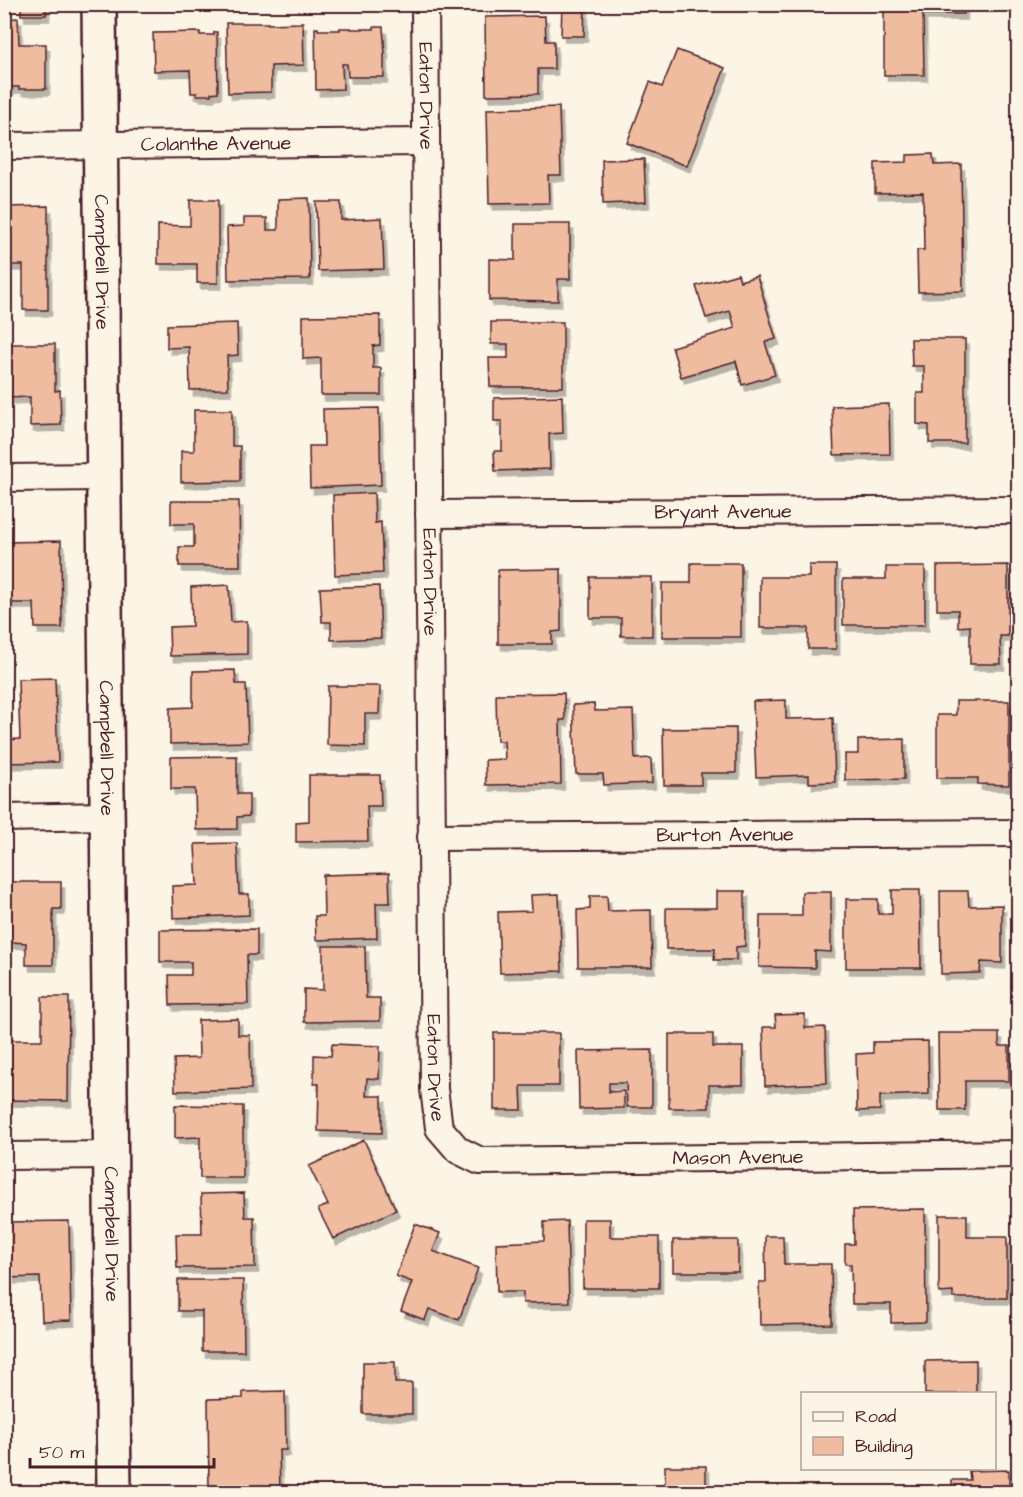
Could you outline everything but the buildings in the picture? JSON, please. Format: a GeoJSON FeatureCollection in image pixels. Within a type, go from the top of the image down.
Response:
{"type":"FeatureCollection","features":[{"type":"Feature","properties":{"kind":"street","name":"Campbell Drive"},"geometry":{"type":"LineString","coordinates":[[99,4],[114,1492]]}},
{"type":"Feature","properties":{"kind":"street","name":"Eaton Drive"},"geometry":{"type":"LineString","coordinates":[[425,4],[434,1089],[439,1128],[458,1150]]}},
{"type":"Feature","properties":{"kind":"street","name":"Colanthe Avenue"},"geometry":{"type":"LineString","coordinates":[[4,147],[425,142]]}},
{"type":"Feature","properties":{"kind":"street"},"geometry":{"type":"LineString","coordinates":[[4,478],[103,477]]}},
{"type":"Feature","properties":{"kind":"street","name":"Bryant Avenue"},"geometry":{"type":"LineString","coordinates":[[429,514],[1018,510]]}},
{"type":"Feature","properties":{"kind":"street"},"geometry":{"type":"LineString","coordinates":[[4,818],[107,816]]}},
{"type":"Feature","properties":{"kind":"street","name":"Burton Avenue"},"geometry":{"type":"LineString","coordinates":[[431,837],[1018,833]]}},
{"type":"Feature","properties":{"kind":"street","name":"Mason Avenue"},"geometry":{"type":"LineString","coordinates":[[458,1150],[480,1161],[1018,1154]]}},
{"type":"Feature","properties":{"kind":"street"},"geometry":{"type":"LineString","coordinates":[[4,1156],[110,1155]]}}]}
